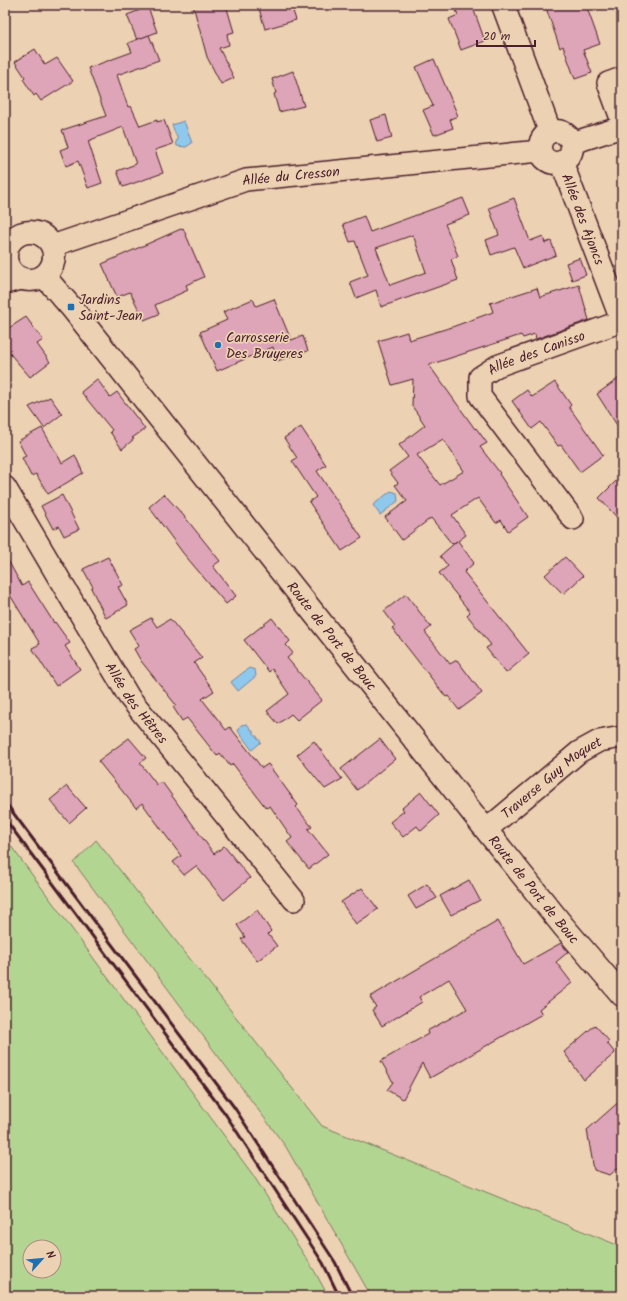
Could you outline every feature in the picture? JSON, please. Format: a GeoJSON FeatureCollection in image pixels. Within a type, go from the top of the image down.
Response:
{"type":"FeatureCollection","features":[{"type":"Feature","properties":{"kind":"main road"},"geometry":{"type":"LineString","coordinates":[[503,5],[550,132]]}},
{"type":"Feature","properties":{"kind":"main road"},"geometry":{"type":"LineString","coordinates":[[556,131],[566,134],[572,143],[570,157],[562,163],[553,164],[548,162],[544,159],[540,151],[540,141],[550,132],[556,131]]}},
{"type":"Feature","properties":{"kind":"main road","name":"Allée des Ajoncs"},"geometry":{"type":"LineString","coordinates":[[562,163],[622,321]]}},
{"type":"Feature","properties":{"kind":"main road"},"geometry":{"type":"LineString","coordinates":[[10,229],[21,233],[35,232],[42,235],[52,246],[54,254],[53,262],[50,270],[44,276],[37,279],[13,281],[6,263],[10,229]]}},
{"type":"Feature","properties":{"kind":"main road","name":"Route de Port de Bouc"},"geometry":{"type":"LineString","coordinates":[[44,276],[75,312],[486,830],[564,927],[622,995]]}},
{"type":"Feature","properties":{"kind":"street"},"geometry":{"type":"LineString","coordinates":[[622,78],[608,83],[622,121]]}},
{"type":"Feature","properties":{"kind":"street"},"geometry":{"type":"LineString","coordinates":[[572,143],[622,127]]}},
{"type":"Feature","properties":{"kind":"street","name":"Allée du Cresson"},"geometry":{"type":"LineString","coordinates":[[52,246],[246,180],[540,151]]}},
{"type":"Feature","properties":{"kind":"street","name":"Allée des Canisso"},"geometry":{"type":"LineString","coordinates":[[573,520],[480,396],[480,377],[497,366],[622,321]]}},
{"type":"Feature","properties":{"kind":"street","name":"Allée des Hêtres"},"geometry":{"type":"LineString","coordinates":[[5,487],[129,697],[294,900]]}},
{"type":"Feature","properties":{"kind":"street","name":"Traverse Guy Moquet"},"geometry":{"type":"LineString","coordinates":[[486,830],[579,752],[599,741],[622,737]]}},
{"type":"Feature","properties":{"kind":"green space"},"geometry":{"type":"Polygon","coordinates":[[[5,838],[253,1175],[315,1272],[328,1296],[5,1296],[5,838]]]}},
{"type":"Feature","properties":{"kind":"green space"},"geometry":{"type":"Polygon","coordinates":[[[96,840],[322,1126],[622,1247],[622,1296],[371,1296],[286,1147],[74,863],[96,840]]]}},
{"type":"Feature","properties":{"kind":"water"},"geometry":{"type":"Polygon","coordinates":[[[184,121],[192,143],[186,147],[177,146],[176,141],[178,140],[172,125],[184,121]]]}},
{"type":"Feature","properties":{"kind":"water"},"geometry":{"type":"Polygon","coordinates":[[[391,491],[397,493],[398,501],[380,515],[373,505],[391,491]]]}},
{"type":"Feature","properties":{"kind":"water"},"geometry":{"type":"Polygon","coordinates":[[[249,668],[255,670],[256,676],[238,691],[231,682],[249,668]]]}},
{"type":"Feature","properties":{"kind":"water"},"geometry":{"type":"Polygon","coordinates":[[[247,724],[261,742],[252,750],[238,731],[241,725],[247,724]]]}},
{"type":"Feature","properties":{"kind":"building"},"geometry":{"type":"Polygon","coordinates":[[[193,5],[226,5],[234,32],[227,34],[229,45],[219,48],[234,78],[221,84],[207,57],[193,5]]]}},
{"type":"Feature","properties":{"kind":"building"},"geometry":{"type":"Polygon","coordinates":[[[258,5],[291,5],[296,20],[265,29],[258,5]]]}},
{"type":"Feature","properties":{"kind":"building"},"geometry":{"type":"Polygon","coordinates":[[[454,5],[472,5],[485,41],[461,50],[449,19],[458,15],[454,5]]]}},
{"type":"Feature","properties":{"kind":"building"},"geometry":{"type":"Polygon","coordinates":[[[545,5],[586,5],[600,44],[583,50],[592,73],[575,79],[563,46],[560,48],[545,5]]]}},
{"type":"Feature","properties":{"kind":"building"},"geometry":{"type":"Polygon","coordinates":[[[148,7],[157,32],[137,40],[127,15],[148,7]]]}},
{"type":"Feature","properties":{"kind":"building"},"geometry":{"type":"Polygon","coordinates":[[[149,35],[159,60],[117,75],[128,107],[131,106],[140,126],[157,120],[157,122],[164,120],[173,144],[155,150],[163,173],[123,187],[117,171],[136,164],[123,127],[88,141],[102,183],[88,188],[78,161],[66,166],[60,150],[68,147],[62,130],[106,116],[88,68],[132,52],[128,43],[149,35]]]}},
{"type":"Feature","properties":{"kind":"building"},"geometry":{"type":"Polygon","coordinates":[[[35,49],[45,65],[57,58],[73,81],[41,101],[36,94],[34,96],[23,79],[25,77],[15,62],[35,49]]]}},
{"type":"Feature","properties":{"kind":"building"},"geometry":{"type":"Polygon","coordinates":[[[434,59],[458,116],[450,119],[453,128],[434,135],[423,110],[433,106],[416,67],[434,59]]]}},
{"type":"Feature","properties":{"kind":"building"},"geometry":{"type":"Polygon","coordinates":[[[293,71],[304,106],[279,112],[272,79],[293,71]]]}},
{"type":"Feature","properties":{"kind":"building"},"geometry":{"type":"Polygon","coordinates":[[[386,115],[392,138],[377,142],[370,120],[386,115]]]}},
{"type":"Feature","properties":{"kind":"building"},"geometry":{"type":"Polygon","coordinates":[[[463,198],[470,215],[445,224],[458,256],[451,259],[458,280],[381,307],[376,290],[356,298],[350,282],[368,275],[355,241],[350,242],[343,224],[364,216],[370,232],[463,198]],[[413,235],[376,248],[390,285],[426,272],[413,235]]]}},
{"type":"Feature","properties":{"kind":"building"},"geometry":{"type":"Polygon","coordinates":[[[514,198],[530,241],[543,236],[545,243],[551,241],[556,255],[523,268],[514,247],[491,255],[486,240],[499,235],[489,208],[514,198]]]}},
{"type":"Feature","properties":{"kind":"building"},"geometry":{"type":"Polygon","coordinates":[[[183,228],[204,277],[186,285],[188,290],[155,305],[159,314],[144,320],[130,292],[117,297],[102,264],[183,228]]]}},
{"type":"Feature","properties":{"kind":"building"},"geometry":{"type":"Polygon","coordinates":[[[580,258],[586,275],[572,280],[566,263],[580,258]]]}},
{"type":"Feature","properties":{"kind":"building"},"geometry":{"type":"Polygon","coordinates":[[[579,285],[589,320],[536,339],[535,334],[523,338],[521,335],[429,365],[475,429],[476,428],[487,443],[480,447],[500,473],[499,474],[528,517],[508,531],[501,520],[496,523],[478,498],[452,515],[466,535],[458,541],[474,563],[464,572],[529,654],[506,673],[486,648],[491,645],[467,615],[470,612],[439,573],[448,566],[440,556],[457,541],[452,544],[431,518],[402,540],[385,517],[407,501],[395,485],[398,483],[389,471],[408,457],[399,445],[425,425],[412,406],[413,379],[392,385],[378,341],[407,332],[409,340],[452,327],[493,312],[490,303],[537,288],[540,297],[579,285]],[[443,439],[417,455],[440,485],[464,471],[443,439]]]}},
{"type":"Feature","properties":{"kind":"building"},"geometry":{"type":"Polygon","coordinates":[[[253,299],[256,306],[274,299],[291,340],[303,336],[308,351],[277,361],[273,347],[217,371],[200,332],[227,320],[223,312],[253,299]]]}},
{"type":"Feature","properties":{"kind":"building"},"geometry":{"type":"Polygon","coordinates":[[[26,317],[43,340],[37,344],[50,362],[30,377],[5,348],[9,328],[26,317]]]}},
{"type":"Feature","properties":{"kind":"building"},"geometry":{"type":"Polygon","coordinates":[[[622,376],[622,433],[597,394],[622,376]]]}},
{"type":"Feature","properties":{"kind":"building"},"geometry":{"type":"Polygon","coordinates":[[[97,379],[110,397],[117,392],[145,429],[132,438],[134,439],[122,449],[110,432],[112,430],[81,392],[97,379]]]}},
{"type":"Feature","properties":{"kind":"building"},"geometry":{"type":"Polygon","coordinates":[[[555,382],[571,405],[569,407],[603,455],[580,472],[561,445],[558,446],[541,422],[532,429],[512,401],[527,390],[532,397],[555,382]]]}},
{"type":"Feature","properties":{"kind":"building"},"geometry":{"type":"Polygon","coordinates":[[[50,397],[62,414],[44,428],[29,407],[50,397]]]}},
{"type":"Feature","properties":{"kind":"building"},"geometry":{"type":"Polygon","coordinates":[[[301,427],[326,465],[317,471],[362,538],[342,551],[309,502],[316,497],[292,461],[297,458],[284,438],[301,427]]]}},
{"type":"Feature","properties":{"kind":"building"},"geometry":{"type":"Polygon","coordinates":[[[42,428],[62,463],[75,455],[83,473],[48,494],[36,474],[31,476],[22,458],[26,456],[18,441],[42,428]]]}},
{"type":"Feature","properties":{"kind":"building"},"geometry":{"type":"Polygon","coordinates":[[[622,475],[622,523],[599,498],[622,475]]]}},
{"type":"Feature","properties":{"kind":"building"},"geometry":{"type":"Polygon","coordinates":[[[164,494],[184,516],[220,561],[213,566],[236,596],[226,604],[183,553],[149,507],[164,494]]]}},
{"type":"Feature","properties":{"kind":"building"},"geometry":{"type":"Polygon","coordinates":[[[62,495],[79,529],[64,536],[59,526],[53,529],[41,506],[62,495]]]}},
{"type":"Feature","properties":{"kind":"building"},"geometry":{"type":"Polygon","coordinates":[[[5,555],[22,586],[28,582],[54,623],[55,622],[70,643],[65,646],[80,669],[56,686],[32,648],[40,644],[5,587],[5,555]]]}},
{"type":"Feature","properties":{"kind":"building"},"geometry":{"type":"Polygon","coordinates":[[[108,557],[123,585],[118,587],[128,605],[106,618],[91,588],[93,587],[83,569],[108,557]]]}},
{"type":"Feature","properties":{"kind":"building"},"geometry":{"type":"Polygon","coordinates":[[[565,557],[583,576],[563,594],[545,575],[565,557]]]}},
{"type":"Feature","properties":{"kind":"building"},"geometry":{"type":"Polygon","coordinates":[[[406,594],[431,627],[425,632],[450,664],[457,660],[482,693],[459,710],[448,696],[446,697],[392,628],[395,626],[384,611],[406,594]]]}},
{"type":"Feature","properties":{"kind":"building"},"geometry":{"type":"Polygon","coordinates":[[[151,618],[157,627],[170,619],[202,658],[194,663],[214,691],[202,699],[226,730],[230,727],[262,768],[268,764],[298,805],[296,807],[312,827],[308,829],[328,854],[309,869],[287,842],[292,838],[270,806],[266,808],[233,764],[230,766],[220,753],[217,756],[187,718],[182,721],[173,707],[176,705],[141,661],[134,649],[139,646],[129,630],[151,618]]]}},
{"type":"Feature","properties":{"kind":"building"},"geometry":{"type":"Polygon","coordinates":[[[272,618],[290,641],[286,645],[293,653],[287,658],[322,700],[297,720],[291,714],[278,724],[267,711],[289,694],[272,669],[269,672],[244,640],[272,618]]]}},
{"type":"Feature","properties":{"kind":"building"},"geometry":{"type":"Polygon","coordinates":[[[129,738],[146,758],[140,763],[157,785],[162,782],[214,854],[224,846],[250,878],[224,900],[196,866],[184,875],[173,862],[181,856],[142,803],[136,808],[98,761],[129,738]]]}},
{"type":"Feature","properties":{"kind":"building"},"geometry":{"type":"Polygon","coordinates":[[[380,739],[395,759],[357,790],[341,769],[380,739]]]}},
{"type":"Feature","properties":{"kind":"building"},"geometry":{"type":"Polygon","coordinates":[[[314,741],[342,779],[325,789],[297,755],[314,741]]]}},
{"type":"Feature","properties":{"kind":"building"},"geometry":{"type":"Polygon","coordinates":[[[67,786],[86,808],[69,823],[50,800],[67,786]]]}},
{"type":"Feature","properties":{"kind":"building"},"geometry":{"type":"Polygon","coordinates":[[[421,792],[439,815],[421,831],[417,826],[403,837],[390,822],[404,811],[402,808],[421,792]]]}},
{"type":"Feature","properties":{"kind":"building"},"geometry":{"type":"Polygon","coordinates":[[[469,880],[480,900],[451,915],[440,896],[469,880]]]}},
{"type":"Feature","properties":{"kind":"building"},"geometry":{"type":"Polygon","coordinates":[[[427,884],[437,898],[416,909],[408,896],[427,884]]]}},
{"type":"Feature","properties":{"kind":"building"},"geometry":{"type":"Polygon","coordinates":[[[362,888],[378,909],[356,924],[341,902],[362,888]]]}},
{"type":"Feature","properties":{"kind":"building"},"geometry":{"type":"Polygon","coordinates":[[[257,910],[271,931],[268,934],[277,946],[257,961],[241,939],[245,937],[237,925],[257,910]]]}},
{"type":"Feature","properties":{"kind":"building"},"geometry":{"type":"Polygon","coordinates":[[[498,921],[523,964],[561,943],[568,952],[556,962],[572,983],[539,1009],[542,1014],[430,1078],[422,1063],[403,1099],[387,1090],[393,1082],[381,1061],[428,1034],[427,1031],[467,1009],[449,979],[419,997],[422,1002],[382,1026],[372,1010],[376,1007],[370,997],[498,921]]]}},
{"type":"Feature","properties":{"kind":"building"},"geometry":{"type":"Polygon","coordinates":[[[595,1025],[609,1041],[607,1043],[615,1053],[584,1080],[564,1052],[595,1025]]]}},
{"type":"Feature","properties":{"kind":"building"},"geometry":{"type":"Polygon","coordinates":[[[622,1099],[622,1164],[610,1175],[594,1170],[587,1130],[622,1099]]]}},
{"type":"Feature","properties":{"kind":"railway"},"geometry":{"type":"LineString","coordinates":[[5,802],[234,1107],[335,1262],[352,1296]]}},
{"type":"Feature","properties":{"kind":"railway"},"geometry":{"type":"LineString","coordinates":[[5,819],[226,1115],[323,1263],[339,1296]]}},
{"type":"Feature","properties":{"kind":"place","name":"Jardins Saint-Jean"},"geometry":{"type":"Point","coordinates":[71,307]}},
{"type":"Feature","properties":{"kind":"place","name":"Carrosserie Des Bruyeres"},"geometry":{"type":"Point","coordinates":[218,345]}}]}
